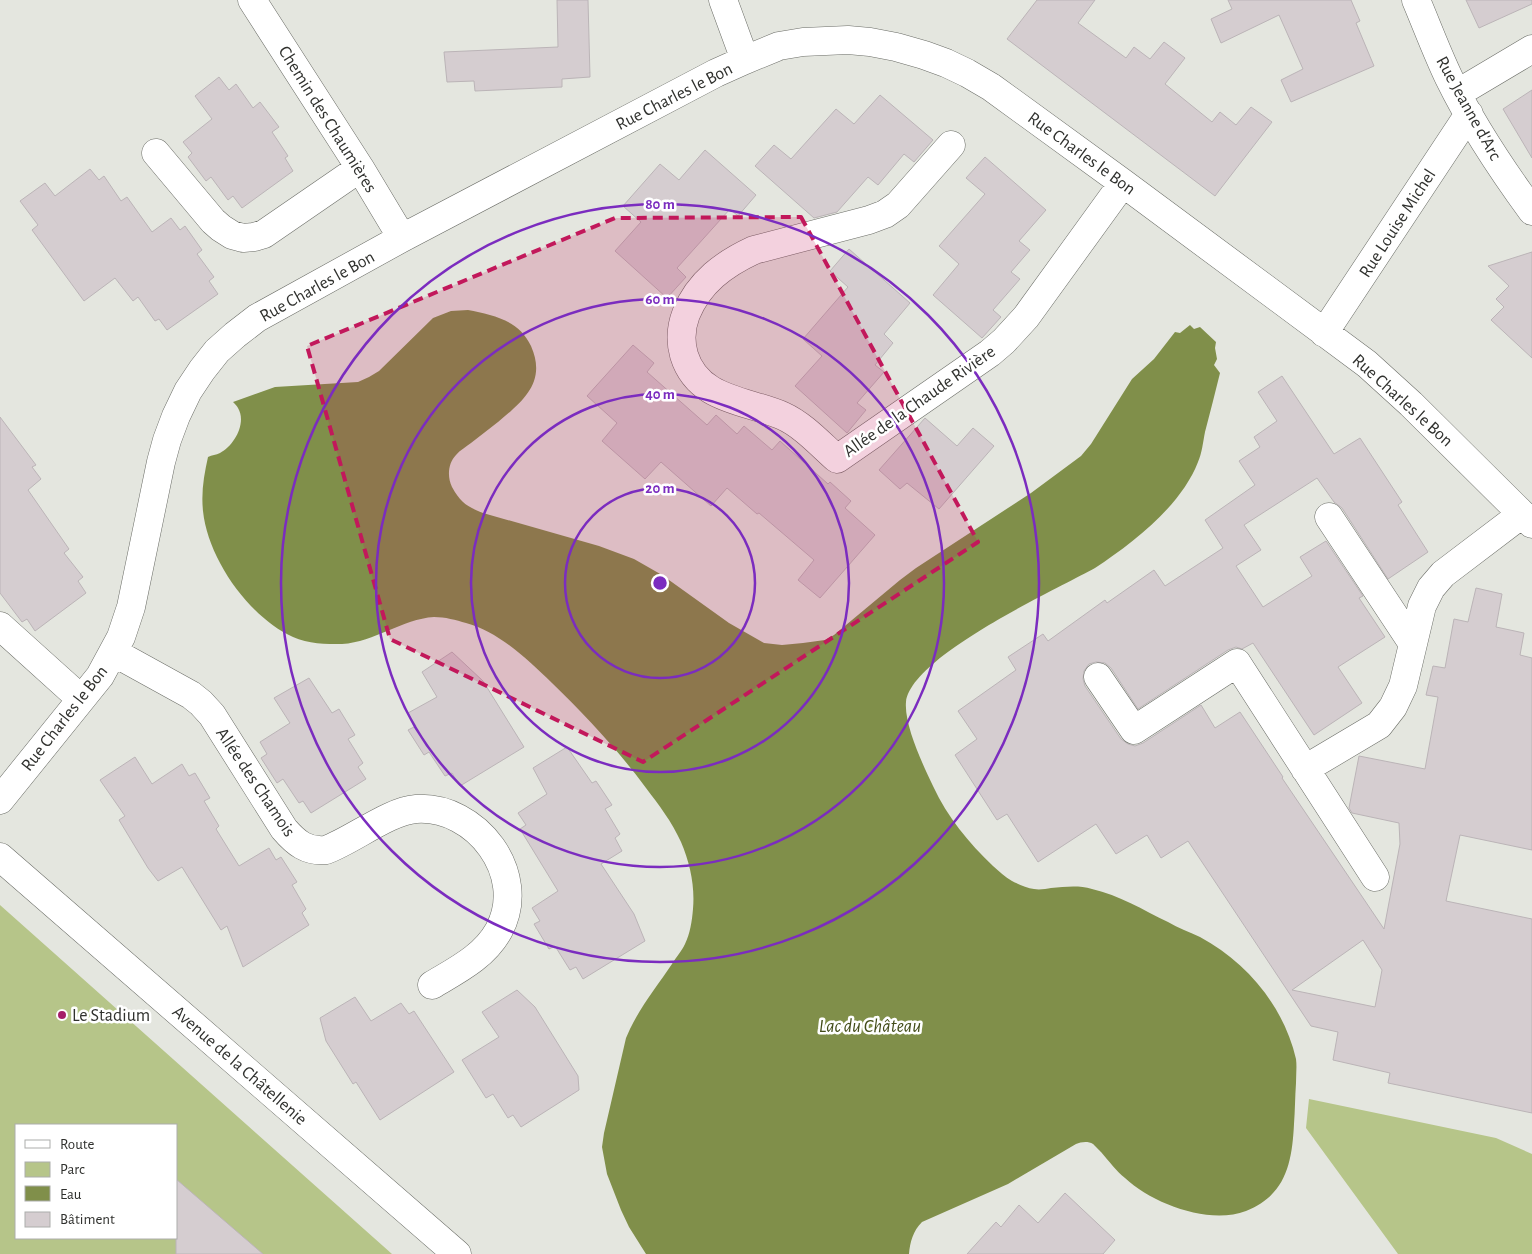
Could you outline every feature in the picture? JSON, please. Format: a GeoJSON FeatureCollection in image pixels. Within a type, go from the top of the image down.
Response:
{"type":"FeatureCollection","features":[{"type":"Feature","properties":{"kind":"street","name":"Chemin des Chaumières"},"geometry":{"type":"LineString","coordinates":[[252,0],[360,168],[402,238]]}},
{"type":"Feature","properties":{"kind":"street"},"geometry":{"type":"LineString","coordinates":[[723,0],[744,60]]}},
{"type":"Feature","properties":{"kind":"street","name":"Rue Jeanne d'Arc"},"geometry":{"type":"LineString","coordinates":[[1416,0],[1449,77],[1463,104],[1511,182],[1532,211]]}},
{"type":"Feature","properties":{"kind":"street","name":"Rue Charles le Bon"},"geometry":{"type":"LineString","coordinates":[[0,800],[100,676],[113,652],[131,607],[167,440],[188,391],[217,351],[235,334],[257,318],[402,238],[744,60],[779,46],[827,40],[870,42],[924,55],[946,63],[991,87],[1367,364],[1389,383],[1527,519]]}},
{"type":"Feature","properties":{"kind":"street","name":"Rue Louise Michel"},"geometry":{"type":"LineString","coordinates":[[1324,333],[1463,104],[1532,49]]}},
{"type":"Feature","properties":{"kind":"street","name":"Allée de la Chaude Rivière"},"geometry":{"type":"LineString","coordinates":[[951,145],[908,195],[885,214],[869,220],[754,250],[737,258],[711,277],[699,289],[690,304],[681,333],[686,363],[696,377],[707,388],[723,396],[784,416],[797,424],[837,459],[990,353],[1004,341],[1026,317],[1123,183]]}},
{"type":"Feature","properties":{"kind":"street"},"geometry":{"type":"LineString","coordinates":[[156,153],[213,221],[232,235],[243,238],[264,234],[360,168]]}},
{"type":"Feature","properties":{"kind":"street"},"geometry":{"type":"LineString","coordinates":[[1329,517],[1413,644]]}},
{"type":"Feature","properties":{"kind":"street"},"geometry":{"type":"LineString","coordinates":[[1305,769],[1379,725],[1393,707],[1403,686],[1422,606],[1431,588],[1443,574],[1527,519]]}},
{"type":"Feature","properties":{"kind":"street"},"geometry":{"type":"LineString","coordinates":[[0,626],[81,699]]}},
{"type":"Feature","properties":{"kind":"street","name":"Allée des Chamois"},"geometry":{"type":"LineString","coordinates":[[113,652],[201,703],[212,715],[284,829],[304,847],[326,850],[393,815],[415,809],[439,811],[452,815],[470,824],[479,832],[493,849],[503,871],[507,895],[504,917],[495,937],[479,955],[432,985]]}},
{"type":"Feature","properties":{"kind":"street"},"geometry":{"type":"LineString","coordinates":[[1098,677],[1134,730],[1237,663],[1375,877]]}},
{"type":"Feature","properties":{"kind":"street","name":"Avenue de la Châtellenie"},"geometry":{"type":"LineString","coordinates":[[0,856],[457,1254]]}},
{"type":"Feature","properties":{"kind":"highlighted area"},"geometry":{"type":"Polygon","coordinates":[[[801,217],[978,542],[643,762],[390,639],[307,346],[615,218],[801,217]]]}},
{"type":"Feature","properties":{"kind":"green space","name":"Le Stadium"},"geometry":{"type":"Polygon","coordinates":[[[0,905],[392,1254],[0,1254],[0,905]]]}},
{"type":"Feature","properties":{"kind":"green space"},"geometry":{"type":"Polygon","coordinates":[[[1309,1099],[1496,1138],[1532,1154],[1532,1254],[1398,1254],[1306,1128],[1309,1099]]]}},
{"type":"Feature","properties":{"kind":"water","name":"Lac du Château"},"geometry":{"type":"Polygon","coordinates":[[[468,310],[504,320],[520,330],[531,346],[536,370],[530,390],[524,398],[498,422],[453,458],[449,470],[449,479],[458,497],[468,506],[483,513],[599,546],[634,559],[662,575],[729,623],[764,643],[782,645],[825,640],[834,635],[916,568],[1031,493],[1081,456],[1091,444],[1132,379],[1154,359],[1175,332],[1180,333],[1190,325],[1194,329],[1200,327],[1216,342],[1217,359],[1214,365],[1220,373],[1198,462],[1180,494],[1140,535],[1095,568],[1019,608],[957,645],[932,665],[914,684],[906,702],[906,711],[911,733],[920,756],[945,809],[975,848],[1004,876],[1031,888],[1082,887],[1121,899],[1217,947],[1233,959],[1261,988],[1283,1022],[1296,1059],[1291,1152],[1284,1176],[1270,1196],[1246,1211],[1231,1215],[1199,1214],[1182,1210],[1166,1204],[1137,1187],[1119,1172],[1093,1144],[1082,1142],[1008,1184],[922,1222],[912,1237],[909,1254],[646,1254],[621,1210],[607,1174],[602,1147],[626,1038],[644,1004],[684,947],[693,914],[691,875],[684,850],[674,828],[635,774],[601,734],[543,674],[501,639],[478,627],[450,619],[434,617],[411,622],[366,639],[342,644],[317,643],[293,637],[261,616],[233,584],[222,567],[206,529],[202,497],[208,457],[225,450],[238,434],[241,420],[238,407],[233,402],[275,387],[358,382],[379,371],[433,318],[451,311],[468,310]]]}},
{"type":"Feature","properties":{"kind":"building"},"geometry":{"type":"Polygon","coordinates":[[[557,0],[588,0],[590,77],[562,79],[562,87],[475,91],[474,81],[447,82],[444,52],[558,47],[557,0]]]}},
{"type":"Feature","properties":{"kind":"building"},"geometry":{"type":"Polygon","coordinates":[[[1037,0],[1095,0],[1078,23],[1126,58],[1134,47],[1150,59],[1164,42],[1185,58],[1165,84],[1212,122],[1220,112],[1236,125],[1251,107],[1272,122],[1215,196],[1007,39],[1037,0]]]}},
{"type":"Feature","properties":{"kind":"building"},"geometry":{"type":"Polygon","coordinates":[[[1228,0],[1351,0],[1360,21],[1356,23],[1374,66],[1291,102],[1281,80],[1303,69],[1279,15],[1221,43],[1211,19],[1232,9],[1228,0]]]}},
{"type":"Feature","properties":{"kind":"building"},"geometry":{"type":"Polygon","coordinates":[[[1466,0],[1532,0],[1532,4],[1479,28],[1466,0]]]}},
{"type":"Feature","properties":{"kind":"building"},"geometry":{"type":"Polygon","coordinates":[[[219,77],[229,90],[236,84],[253,108],[260,102],[279,127],[272,132],[288,156],[285,158],[293,171],[242,208],[233,196],[228,200],[211,177],[206,181],[188,157],[192,153],[183,142],[212,119],[195,96],[219,77]]]}},
{"type":"Feature","properties":{"kind":"building"},"geometry":{"type":"Polygon","coordinates":[[[1532,90],[1532,158],[1503,109],[1532,90]]]}},
{"type":"Feature","properties":{"kind":"building"},"geometry":{"type":"Polygon","coordinates":[[[880,95],[933,140],[914,162],[904,154],[878,185],[868,177],[837,212],[814,218],[755,166],[774,145],[791,159],[836,109],[854,124],[880,95]]]}},
{"type":"Feature","properties":{"kind":"building"},"geometry":{"type":"Polygon","coordinates":[[[705,150],[756,195],[738,216],[730,209],[677,268],[686,277],[667,298],[615,251],[641,222],[623,206],[660,164],[679,180],[705,150]]]}},
{"type":"Feature","properties":{"kind":"building"},"geometry":{"type":"Polygon","coordinates":[[[985,157],[1046,210],[1019,241],[1030,250],[1011,272],[1020,279],[993,310],[1001,317],[982,338],[933,295],[959,264],[939,246],[985,194],[966,178],[985,157]]]}},
{"type":"Feature","properties":{"kind":"building"},"geometry":{"type":"Polygon","coordinates":[[[90,169],[99,180],[104,176],[121,201],[127,197],[152,232],[171,218],[180,230],[185,226],[202,250],[197,254],[214,277],[209,281],[218,294],[167,330],[159,319],[155,321],[138,297],[133,301],[115,278],[84,301],[32,230],[38,225],[20,201],[45,183],[55,196],[90,169]]]}},
{"type":"Feature","properties":{"kind":"building"},"geometry":{"type":"Polygon","coordinates":[[[849,249],[910,303],[884,334],[893,343],[875,365],[884,372],[857,403],[866,410],[847,433],[795,386],[822,356],[803,339],[848,287],[830,271],[849,249]]]}},
{"type":"Feature","properties":{"kind":"building"},"geometry":{"type":"Polygon","coordinates":[[[1532,252],[1532,358],[1491,320],[1504,307],[1496,299],[1509,286],[1488,266],[1532,252]]]}},
{"type":"Feature","properties":{"kind":"building"},"geometry":{"type":"Polygon","coordinates":[[[633,345],[654,363],[647,372],[707,425],[716,415],[737,434],[744,426],[772,450],[780,441],[828,484],[830,482],[851,501],[845,508],[875,535],[820,598],[798,580],[814,560],[727,488],[711,506],[661,462],[645,479],[602,441],[617,423],[587,396],[633,345]]]}},
{"type":"Feature","properties":{"kind":"building"},"geometry":{"type":"Polygon","coordinates":[[[1282,376],[1334,454],[1360,438],[1402,502],[1398,505],[1428,552],[1388,579],[1342,508],[1334,502],[1317,478],[1244,525],[1261,550],[1236,566],[1263,607],[1312,576],[1300,557],[1326,541],[1363,596],[1359,598],[1385,637],[1338,667],[1362,703],[1314,735],[1253,643],[1242,649],[1236,647],[1228,650],[1138,709],[1111,668],[1105,663],[1096,662],[1089,664],[1084,671],[1083,679],[1085,686],[1121,739],[1135,746],[1143,743],[1201,705],[1215,728],[1240,712],[1384,929],[1400,844],[1399,823],[1352,813],[1349,808],[1359,756],[1425,769],[1438,697],[1426,695],[1433,666],[1445,668],[1454,619],[1468,622],[1476,588],[1502,594],[1496,627],[1524,633],[1520,655],[1532,658],[1532,850],[1460,835],[1446,901],[1532,919],[1532,1113],[1388,1083],[1390,1073],[1333,1060],[1338,1032],[1311,1026],[1188,841],[1161,858],[1147,835],[1116,854],[1096,824],[1038,862],[1007,814],[997,820],[955,755],[977,739],[958,711],[1016,670],[1008,657],[1043,634],[1048,641],[1105,600],[1107,603],[1154,570],[1165,586],[1223,548],[1205,520],[1255,485],[1239,461],[1260,447],[1254,437],[1277,421],[1258,392],[1282,376]],[[1363,940],[1292,990],[1375,1007],[1382,970],[1363,940]]]}},
{"type":"Feature","properties":{"kind":"building"},"geometry":{"type":"Polygon","coordinates":[[[0,417],[36,465],[32,467],[41,479],[28,490],[69,549],[64,553],[83,577],[78,581],[86,593],[35,631],[27,619],[22,622],[0,593],[0,417]]]}},
{"type":"Feature","properties":{"kind":"building"},"geometry":{"type":"Polygon","coordinates":[[[925,418],[957,446],[973,428],[994,446],[939,509],[907,483],[900,489],[879,470],[925,418]]]}},
{"type":"Feature","properties":{"kind":"building"},"geometry":{"type":"Polygon","coordinates":[[[452,652],[483,681],[524,747],[460,786],[452,773],[445,776],[429,752],[424,755],[408,730],[416,726],[408,713],[437,697],[422,672],[452,652]]]}},
{"type":"Feature","properties":{"kind":"building"},"geometry":{"type":"Polygon","coordinates":[[[309,678],[332,713],[339,709],[355,735],[348,739],[363,763],[358,767],[366,779],[311,813],[303,801],[299,803],[283,779],[277,783],[261,758],[267,754],[260,742],[290,723],[274,698],[309,678]]]}},
{"type":"Feature","properties":{"kind":"building"},"geometry":{"type":"Polygon","coordinates":[[[567,747],[592,783],[596,781],[612,805],[605,809],[620,834],[615,838],[622,851],[601,864],[634,914],[645,941],[583,979],[576,967],[570,970],[555,946],[549,949],[534,924],[540,921],[532,908],[558,891],[520,829],[526,825],[518,813],[547,794],[533,768],[567,747]]]}},
{"type":"Feature","properties":{"kind":"building"},"geometry":{"type":"Polygon","coordinates":[[[135,757],[152,784],[182,764],[189,776],[195,773],[210,798],[204,801],[219,826],[216,829],[239,866],[269,848],[276,860],[281,857],[297,882],[292,885],[306,909],[302,913],[309,925],[243,967],[227,926],[221,930],[182,867],[158,881],[119,820],[125,816],[100,780],[135,757]]]}},
{"type":"Feature","properties":{"kind":"building"},"geometry":{"type":"Polygon","coordinates":[[[517,990],[535,1007],[578,1076],[579,1090],[521,1127],[513,1115],[508,1118],[493,1094],[486,1098],[462,1060],[499,1037],[482,1012],[517,990]]]}},
{"type":"Feature","properties":{"kind":"building"},"geometry":{"type":"Polygon","coordinates":[[[355,997],[371,1021],[401,1003],[409,1014],[414,1011],[454,1072],[380,1120],[356,1082],[353,1084],[326,1041],[320,1018],[355,997]]]}},
{"type":"Feature","properties":{"kind":"building"},"geometry":{"type":"Polygon","coordinates":[[[178,1181],[263,1254],[176,1254],[176,1239],[178,1239],[178,1181]]]}},
{"type":"Feature","properties":{"kind":"building"},"geometry":{"type":"Polygon","coordinates":[[[1065,1193],[1115,1240],[1103,1254],[967,1254],[996,1222],[1001,1227],[1019,1205],[1038,1223],[1065,1193]]]}},
{"type":"Feature","properties":{"kind":"place","name":"Le Stadium"},"geometry":{"type":"Point","coordinates":[62,1015]}}]}
